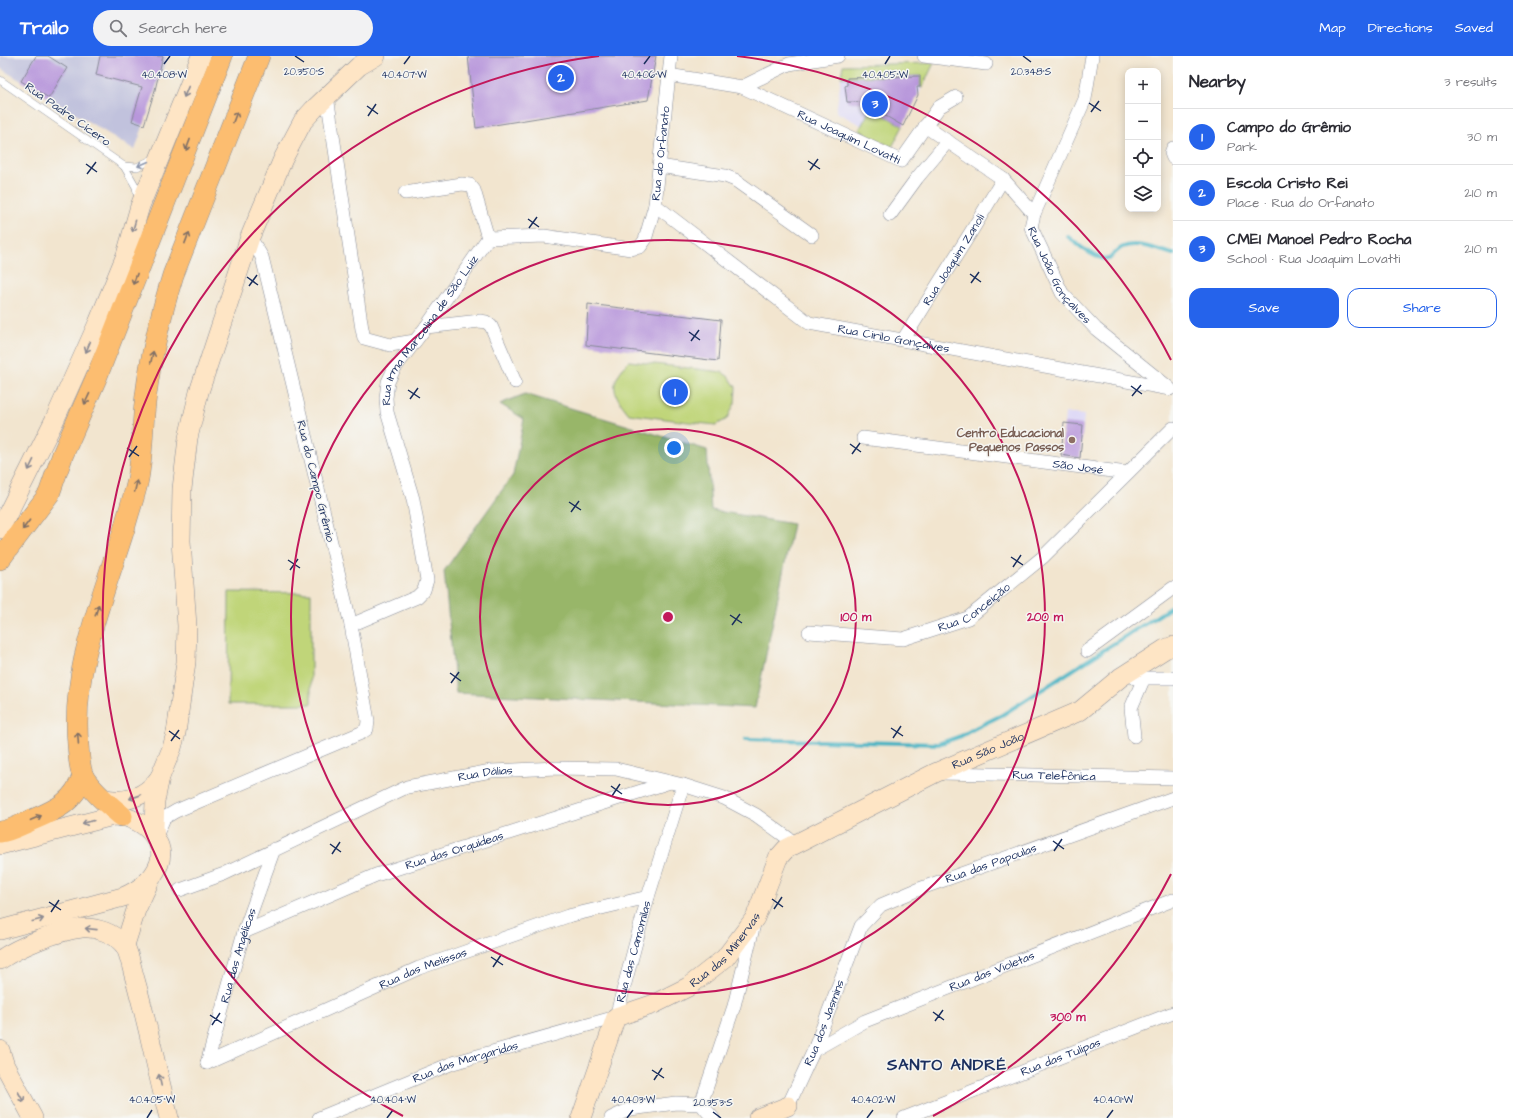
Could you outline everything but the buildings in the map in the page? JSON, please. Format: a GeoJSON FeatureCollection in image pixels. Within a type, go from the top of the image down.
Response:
{"type":"FeatureCollection","features":[{"type":"Feature","properties":{"kind":"main road"},"geometry":{"type":"LineString","coordinates":[[0,559],[49,494],[69,441],[97,376],[222,56]]}},
{"type":"Feature","properties":{"kind":"main road"},"geometry":{"type":"LineString","coordinates":[[122,816],[102,798],[83,776],[77,721],[82,666],[91,627],[112,567],[134,493],[140,461],[142,425],[151,364],[173,275],[259,56]]}},
{"type":"Feature","properties":{"kind":"main road"},"geometry":{"type":"LineString","coordinates":[[0,832],[12,829],[60,807],[74,794],[83,776]]}},
{"type":"Feature","properties":{"kind":"street"},"geometry":{"type":"LineString","coordinates":[[0,529],[77,372],[126,255],[140,206],[201,56]]}},
{"type":"Feature","properties":{"kind":"street"},"geometry":{"type":"LineString","coordinates":[[155,838],[155,801],[160,777],[172,748],[176,733],[186,662],[187,626],[182,567],[181,515],[184,464],[188,438],[199,392],[250,237],[283,159],[303,121],[359,66],[376,56]]}},
{"type":"Feature","properties":{"kind":"street","name":"Rua do Orfanato"},"geometry":{"type":"LineString","coordinates":[[488,238],[544,236],[631,249],[640,247],[645,240],[655,205],[671,56]]}},
{"type":"Feature","properties":{"kind":"street"},"geometry":{"type":"LineString","coordinates":[[742,87],[790,64],[838,56]]}},
{"type":"Feature","properties":{"kind":"street"},"geometry":{"type":"LineString","coordinates":[[924,56],[986,64]]}},
{"type":"Feature","properties":{"kind":"street","name":"Rua João Gonçalves"},"geometry":{"type":"LineString","coordinates":[[1092,56],[1085,99],[1034,214],[1031,227],[1062,293],[1096,329],[1172,391]]}},
{"type":"Feature","properties":{"kind":"street","name":"Rua Joaquim Lovatti"},"geometry":{"type":"LineString","coordinates":[[668,75],[742,87],[901,161],[939,107],[956,97]]}},
{"type":"Feature","properties":{"kind":"street"},"geometry":{"type":"LineString","coordinates":[[327,96],[364,338],[390,345],[415,341]]}},
{"type":"Feature","properties":{"kind":"street"},"geometry":{"type":"LineString","coordinates":[[925,126],[1003,179],[1034,214]]}},
{"type":"Feature","properties":{"kind":"street"},"geometry":{"type":"LineString","coordinates":[[890,215],[916,178],[948,141]]}},
{"type":"Feature","properties":{"kind":"street"},"geometry":{"type":"LineString","coordinates":[[1173,148],[1173,158]]}},
{"type":"Feature","properties":{"kind":"street"},"geometry":{"type":"LineString","coordinates":[[901,161],[916,178]]}},
{"type":"Feature","properties":{"kind":"street"},"geometry":{"type":"LineString","coordinates":[[660,166],[725,176],[735,180],[812,235]]}},
{"type":"Feature","properties":{"kind":"street","name":"Rua Joaquim Zanoli"},"geometry":{"type":"LineString","coordinates":[[903,340],[972,232],[1003,179]]}},
{"type":"Feature","properties":{"kind":"street"},"geometry":{"type":"LineString","coordinates":[[405,193],[462,184],[470,186],[474,190],[488,238]]}},
{"type":"Feature","properties":{"kind":"street","name":"Rua Cirilo Gonçalves"},"geometry":{"type":"LineString","coordinates":[[655,205],[809,323],[1172,391]]}},
{"type":"Feature","properties":{"kind":"street","name":"Rua do Campo Grêmio"},"geometry":{"type":"LineString","coordinates":[[155,838],[164,818],[361,733],[367,729],[368,721],[351,625],[262,257],[250,237]]}},
{"type":"Feature","properties":{"kind":"street","name":"Rua Irma Marcelina de São Luiz"},"geometry":{"type":"LineString","coordinates":[[351,625],[417,597],[424,590],[427,580],[413,499],[387,412],[386,398],[388,382],[394,369],[426,327],[488,238]]}},
{"type":"Feature","properties":{"kind":"street"},"geometry":{"type":"LineString","coordinates":[[426,327],[480,321],[486,322],[491,326],[516,382]]}},
{"type":"Feature","properties":{"kind":"street","name":"Rua Conceição"},"geometry":{"type":"LineString","coordinates":[[809,632],[903,639],[968,618],[1043,557],[1173,428]]}},
{"type":"Feature","properties":{"kind":"street","name":"São José"},"geometry":{"type":"LineString","coordinates":[[863,438],[1127,473]]}},
{"type":"Feature","properties":{"kind":"street"},"geometry":{"type":"LineString","coordinates":[[1087,651],[1173,588]]}},
{"type":"Feature","properties":{"kind":"street","name":"Rua São João"},"geometry":{"type":"LineString","coordinates":[[796,844],[935,773],[1080,711],[1121,677],[1173,646]]}},
{"type":"Feature","properties":{"kind":"street"},"geometry":{"type":"LineString","coordinates":[[1121,677],[1173,678]]}},
{"type":"Feature","properties":{"kind":"street"},"geometry":{"type":"LineString","coordinates":[[1134,736],[1131,708],[1144,678]]}},
{"type":"Feature","properties":{"kind":"street","name":"Rua Dálias"},"geometry":{"type":"LineString","coordinates":[[180,890],[224,874],[407,787],[491,771],[549,768],[616,769],[677,783],[724,798],[756,815],[796,844]]}},
{"type":"Feature","properties":{"kind":"street","name":"Rua Telefônica"},"geometry":{"type":"LineString","coordinates":[[935,773],[1173,778]]}},
{"type":"Feature","properties":{"kind":"street"},"geometry":{"type":"LineString","coordinates":[[102,798],[117,801],[133,798],[149,790],[160,777]]}},
{"type":"Feature","properties":{"kind":"street","name":"Rua das Camomilas"},"geometry":{"type":"LineString","coordinates":[[581,1118],[616,1017],[677,783]]}},
{"type":"Feature","properties":{"kind":"street","name":"Rua das Orquídeas"},"geometry":{"type":"LineString","coordinates":[[244,932],[376,875],[677,783]]}},
{"type":"Feature","properties":{"kind":"street","name":"Rua das Papoulas"},"geometry":{"type":"LineString","coordinates":[[861,926],[881,905],[1173,798]]}},
{"type":"Feature","properties":{"kind":"street"},"geometry":{"type":"LineString","coordinates":[[0,845],[113,816],[122,816],[140,822],[155,838],[161,857],[157,869],[136,910],[125,946],[140,998],[168,1118]]}},
{"type":"Feature","properties":{"kind":"street","name":"Rua das Minervas"},"geometry":{"type":"LineString","coordinates":[[616,1017],[654,1004],[688,987],[725,958],[755,918],[778,858],[786,849],[796,844]]}},
{"type":"Feature","properties":{"kind":"street","name":"Rua das Angélicas"},"geometry":{"type":"LineString","coordinates":[[207,1063],[244,932],[274,849]]}},
{"type":"Feature","properties":{"kind":"street"},"geometry":{"type":"LineString","coordinates":[[0,930],[123,897],[139,888],[157,869]]}},
{"type":"Feature","properties":{"kind":"street","name":"Rua das Melissas"},"geometry":{"type":"LineString","coordinates":[[207,1063],[419,968],[568,916],[648,898]]}},
{"type":"Feature","properties":{"kind":"street","name":"Rua das Violetas"},"geometry":{"type":"LineString","coordinates":[[814,1050],[865,1021],[1173,900]]}},
{"type":"Feature","properties":{"kind":"street"},"geometry":{"type":"LineString","coordinates":[[701,1104],[734,1006],[755,918]]}},
{"type":"Feature","properties":{"kind":"street","name":"Rua dos Jasmins"},"geometry":{"type":"LineString","coordinates":[[787,1112],[814,1050],[861,926]]}},
{"type":"Feature","properties":{"kind":"street"},"geometry":{"type":"LineString","coordinates":[[0,960],[36,942],[81,928],[103,931],[125,946]]}},
{"type":"Feature","properties":{"kind":"street","name":"Rua das Tulipas"},"geometry":{"type":"LineString","coordinates":[[904,1118],[1173,1013]]}},
{"type":"Feature","properties":{"kind":"street","name":"Rua das Margaridas"},"geometry":{"type":"LineString","coordinates":[[319,1118],[453,1063],[616,1017]]}},
{"type":"Feature","properties":{"kind":"street"},"geometry":{"type":"LineString","coordinates":[[0,1050],[9,1073],[33,1118]]}},
{"type":"Feature","properties":{"kind":"street"},"geometry":{"type":"LineString","coordinates":[[611,1118],[630,1109],[676,1103],[701,1104],[713,1118]]}},
{"type":"Feature","properties":{"kind":"street"},"geometry":{"type":"LineString","coordinates":[[758,1118],[787,1112]]}},
{"type":"Feature","properties":{"kind":"lane","name":"Rua Padre Cícero"},"geometry":{"type":"LineString","coordinates":[[0,80],[124,166],[136,187],[140,206]]}},
{"type":"Feature","properties":{"kind":"lane"},"geometry":{"type":"LineString","coordinates":[[124,166],[142,166],[161,155]]}},
{"type":"Feature","properties":{"kind":"shaded area"},"geometry":{"type":"Polygon","coordinates":[[[0,56],[167,56],[135,150],[0,68],[0,56]]]}},
{"type":"Feature","properties":{"kind":"shaded area"},"geometry":{"type":"Polygon","coordinates":[[[934,63],[892,147],[859,130],[861,125],[836,112],[843,65],[934,63]]]}},
{"type":"Feature","properties":{"kind":"shaded area","name":"Centro Educacional Pequenos Passos"},"geometry":{"type":"Polygon","coordinates":[[[1065,413],[1084,415],[1080,458],[1061,455],[1065,413]]]}},
{"type":"Feature","properties":{"kind":"green space"},"geometry":{"type":"Polygon","coordinates":[[[934,63],[922,88],[920,87],[920,76],[841,77],[843,65],[934,63]]]}},
{"type":"Feature","properties":{"kind":"green space"},"geometry":{"type":"Polygon","coordinates":[[[871,108],[903,126],[892,147],[859,130],[871,108]]]}},
{"type":"Feature","properties":{"kind":"green space"},"geometry":{"type":"Polygon","coordinates":[[[629,361],[722,372],[729,377],[736,387],[735,403],[727,419],[716,425],[629,414],[619,400],[616,393],[615,382],[618,375],[629,361]]]}},
{"type":"Feature","properties":{"kind":"green space"},"geometry":{"type":"Polygon","coordinates":[[[525,394],[707,450],[711,510],[793,524],[755,708],[456,693],[444,571],[513,475],[524,419],[500,404],[525,394]]]}},
{"type":"Feature","properties":{"kind":"green space"},"geometry":{"type":"Polygon","coordinates":[[[229,592],[311,593],[311,704],[228,704],[229,592]]]}},
{"type":"Feature","properties":{"kind":"waterway"},"geometry":{"type":"LineString","coordinates":[[1067,236],[1086,251],[1097,257],[1109,259],[1121,248],[1129,245],[1148,247],[1173,254]]}},
{"type":"Feature","properties":{"kind":"waterway"},"geometry":{"type":"LineString","coordinates":[[746,739],[938,744],[961,736],[1002,715],[1173,606]]}},
{"type":"Feature","properties":{"kind":"place","name":"Escola Cristo Rei"},"geometry":{"type":"Point","coordinates":[561,78]}},
{"type":"Feature","properties":{"kind":"place","name":"CMEI Manoel Pedro Rocha"},"geometry":{"type":"Point","coordinates":[875,104]}},
{"type":"Feature","properties":{"kind":"place","name":"Campo do Grêmio"},"geometry":{"type":"Point","coordinates":[675,392]}},
{"type":"Feature","properties":{"kind":"place","name":"Centro Educacional Pequenos Passos"},"geometry":{"type":"Point","coordinates":[1072,440]}},
{"type":"Feature","properties":{"kind":"district","name":"SANTO ANDRÉ"},"geometry":{"type":"Point","coordinates":[947,1064]}}]}
